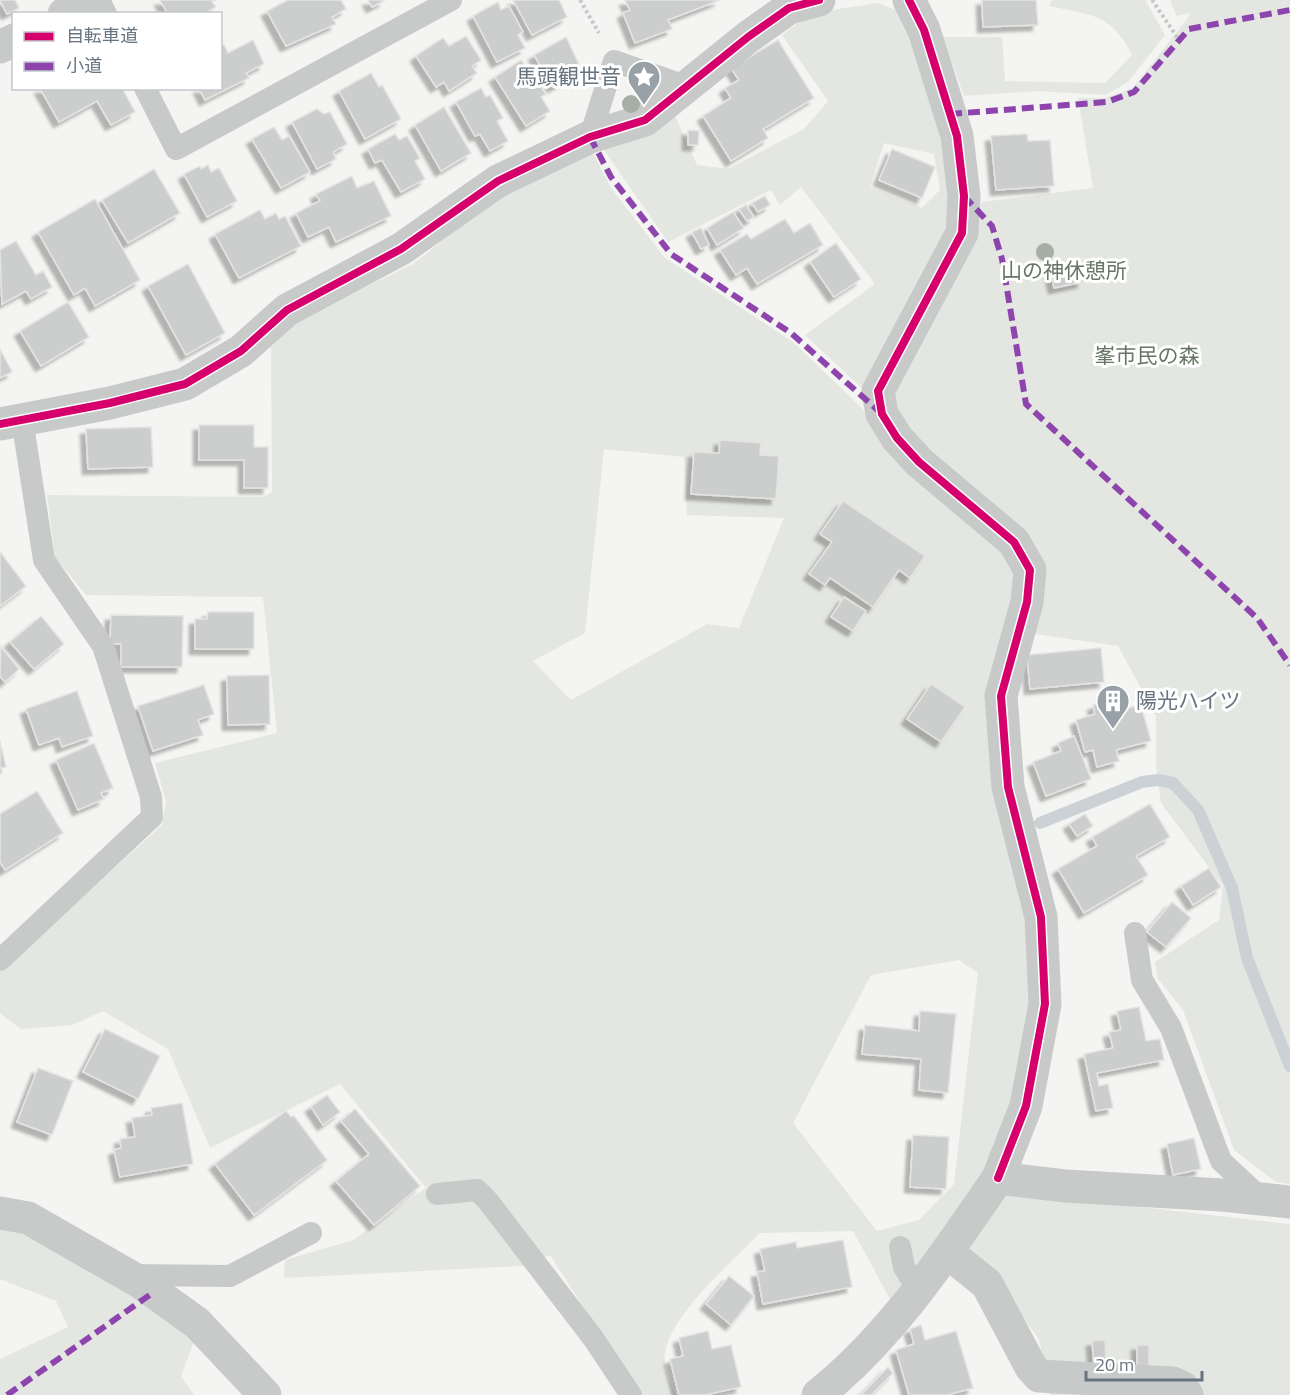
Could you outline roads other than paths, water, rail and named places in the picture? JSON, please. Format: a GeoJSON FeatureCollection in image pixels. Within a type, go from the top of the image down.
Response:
{"type":"FeatureCollection","features":[{"type":"Feature","properties":{"kind":"street"},"geometry":{"type":"LineString","coordinates":[[68,12],[89,0]]}},
{"type":"Feature","properties":{"kind":"street"},"geometry":{"type":"LineString","coordinates":[[11,422],[110,403],[184,384],[241,351],[287,309],[401,249],[498,181],[590,137],[645,120],[748,37],[789,8],[819,0]]}},
{"type":"Feature","properties":{"kind":"street"},"geometry":{"type":"LineString","coordinates":[[818,1395],[837,1380],[892,1323],[998,1178],[1026,1106],[1045,1004],[1041,917],[1008,787],[1001,696],[1027,602],[1030,570],[1014,542],[919,462],[897,438],[882,414],[878,391],[962,233],[964,196],[957,136],[924,30],[909,0]]}},
{"type":"Feature","properties":{"kind":"street"},"geometry":{"type":"LineString","coordinates":[[998,1178],[1065,1186],[1222,1195],[1277,1201]]}},
{"type":"Feature","properties":{"kind":"street"},"geometry":{"type":"LineString","coordinates":[[0,1212],[28,1218],[128,1275],[197,1323],[265,1395]]}},
{"type":"Feature","properties":{"kind":"street"},"geometry":{"type":"LineString","coordinates":[[946,1252],[987,1284],[1031,1367],[1039,1376],[1173,1383],[1182,1387],[1187,1395]]}},
{"type":"Feature","properties":{"kind":"lane"},"geometry":{"type":"LineString","coordinates":[[146,90],[176,149],[451,0]]}},
{"type":"Feature","properties":{"kind":"lane"},"geometry":{"type":"LineString","coordinates":[[590,137],[614,61],[688,87]]}},
{"type":"Feature","properties":{"kind":"lane"},"geometry":{"type":"LineString","coordinates":[[3,949],[152,818],[151,797],[103,646],[44,560],[11,422]]}},
{"type":"Feature","properties":{"kind":"lane"},"geometry":{"type":"LineString","coordinates":[[1135,933],[1142,980],[1171,1028],[1221,1161],[1277,1201]]}},
{"type":"Feature","properties":{"kind":"lane"},"geometry":{"type":"LineString","coordinates":[[437,1194],[477,1190],[488,1201],[593,1338],[631,1395]]}},
{"type":"Feature","properties":{"kind":"lane"},"geometry":{"type":"LineString","coordinates":[[128,1275],[230,1276],[310,1233]]}},
{"type":"Feature","properties":{"kind":"lane"},"geometry":{"type":"LineString","coordinates":[[900,1247],[904,1268],[918,1290]]}},
{"type":"Feature","properties":{"kind":"waterway"},"geometry":{"type":"LineString","coordinates":[[1040,823],[1142,782],[1158,780],[1173,783],[1198,810],[1232,888],[1247,958],[1290,1066]]}},
{"type":"Feature","properties":{"kind":"place","name":"馬頭観世音"},"geometry":{"type":"Point","coordinates":[644,106]}},
{"type":"Feature","properties":{"kind":"place","name":"陽光ハイツ"},"geometry":{"type":"Point","coordinates":[1113,730]}},
{"type":"Feature","properties":{"kind":"park label","name":"山の神休憩所"},"geometry":{"type":"Point","coordinates":[1064,271]}},
{"type":"Feature","properties":{"kind":"park label","name":"峯市民の森"},"geometry":{"type":"Point","coordinates":[1147,356]}}]}
